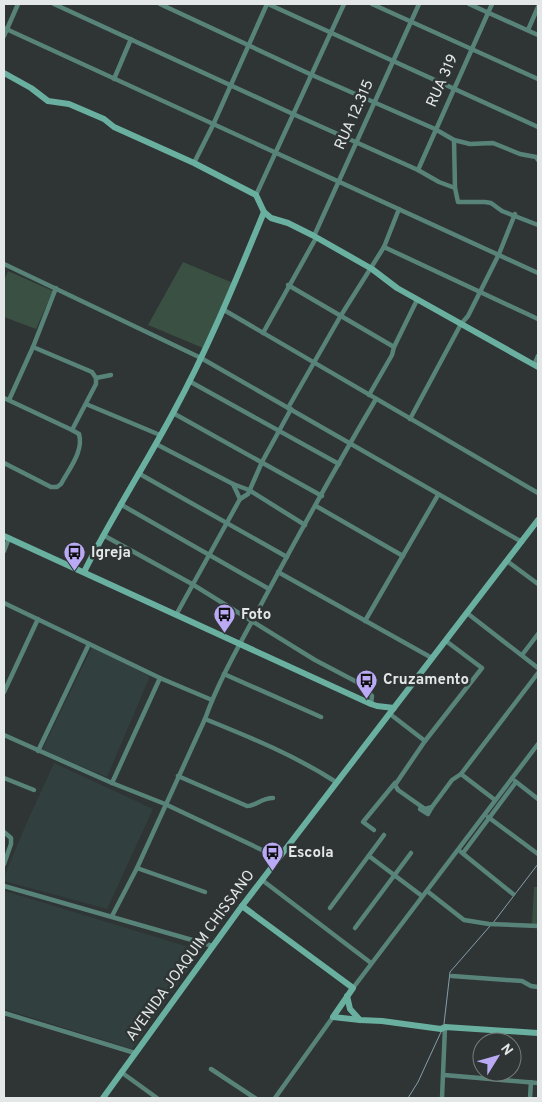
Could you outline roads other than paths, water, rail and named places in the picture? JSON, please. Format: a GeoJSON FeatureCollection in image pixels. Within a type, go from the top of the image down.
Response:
{"type":"FeatureCollection","features":[{"type":"Feature","properties":{"kind":"street"},"geometry":{"type":"LineString","coordinates":[[4,36],[5,29],[18,4]]}},
{"type":"Feature","properties":{"kind":"street"},"geometry":{"type":"LineString","coordinates":[[54,4],[455,188]]}},
{"type":"Feature","properties":{"kind":"street"},"geometry":{"type":"LineString","coordinates":[[160,4],[312,75],[435,129],[454,140],[470,144],[493,143],[520,154],[536,157],[538,160]]}},
{"type":"Feature","properties":{"kind":"street"},"geometry":{"type":"LineString","coordinates":[[194,163],[268,4],[537,127],[538,120]]}},
{"type":"Feature","properties":{"kind":"street"},"geometry":{"type":"LineString","coordinates":[[256,195],[344,4]]}},
{"type":"Feature","properties":{"kind":"street"},"geometry":{"type":"LineString","coordinates":[[372,4],[538,79]]}},
{"type":"Feature","properties":{"kind":"street","name":"RUA 12.315"},"geometry":{"type":"LineString","coordinates":[[263,333],[315,237],[374,102],[420,4]]}},
{"type":"Feature","properties":{"kind":"street"},"geometry":{"type":"LineString","coordinates":[[469,4],[538,35]]}},
{"type":"Feature","properties":{"kind":"street","name":"RUA 319"},"geometry":{"type":"LineString","coordinates":[[418,170],[492,4]]}},
{"type":"Feature","properties":{"kind":"street"},"geometry":{"type":"LineString","coordinates":[[528,30],[538,7]]}},
{"type":"Feature","properties":{"kind":"street"},"geometry":{"type":"LineString","coordinates":[[5,29],[538,273]]}},
{"type":"Feature","properties":{"kind":"street"},"geometry":{"type":"LineString","coordinates":[[114,79],[131,39]]}},
{"type":"Feature","properties":{"kind":"street"},"geometry":{"type":"LineString","coordinates":[[4,73],[48,100],[69,104],[104,119],[114,127],[194,163],[256,195],[264,212],[271,218],[288,223],[372,268],[397,288],[417,300],[536,366],[538,356]]}},
{"type":"Feature","properties":{"kind":"street"},"geometry":{"type":"LineString","coordinates":[[454,140],[455,188],[458,202],[491,203],[502,211],[515,214],[538,225]]}},
{"type":"Feature","properties":{"kind":"street"},"geometry":{"type":"LineString","coordinates":[[176,615],[225,522],[240,499],[246,496],[314,362],[340,316],[384,247],[399,209]]}},
{"type":"Feature","properties":{"kind":"street"},"geometry":{"type":"LineString","coordinates":[[84,572],[102,535],[156,444],[201,358],[224,310],[264,212]]}},
{"type":"Feature","properties":{"kind":"street"},"geometry":{"type":"LineString","coordinates":[[410,419],[461,324],[468,316],[480,293],[499,254],[515,214]]}},
{"type":"Feature","properties":{"kind":"street"},"geometry":{"type":"LineString","coordinates":[[384,247],[538,320]]}},
{"type":"Feature","properties":{"kind":"street"},"geometry":{"type":"LineString","coordinates":[[4,265],[201,358],[522,542]]}},
{"type":"Feature","properties":{"kind":"street"},"geometry":{"type":"LineString","coordinates":[[288,285],[394,347]]}},
{"type":"Feature","properties":{"kind":"street"},"geometry":{"type":"LineString","coordinates":[[4,463],[57,487],[62,484],[80,447],[79,434],[6,399],[33,347],[56,288]]}},
{"type":"Feature","properties":{"kind":"street"},"geometry":{"type":"LineString","coordinates":[[369,395],[392,355],[417,300]]}},
{"type":"Feature","properties":{"kind":"street"},"geometry":{"type":"LineString","coordinates":[[224,310],[538,493]]}},
{"type":"Feature","properties":{"kind":"street"},"geometry":{"type":"LineString","coordinates":[[33,347],[92,372],[96,378],[96,384],[72,430]]}},
{"type":"Feature","properties":{"kind":"street"},"geometry":{"type":"LineString","coordinates":[[96,378],[111,374]]}},
{"type":"Feature","properties":{"kind":"street"},"geometry":{"type":"LineString","coordinates":[[189,381],[339,464]]}},
{"type":"Feature","properties":{"kind":"street"},"geometry":{"type":"LineString","coordinates":[[112,916],[137,868],[239,644],[376,399]]}},
{"type":"Feature","properties":{"kind":"street"},"geometry":{"type":"LineString","coordinates":[[86,404],[160,435]]}},
{"type":"Feature","properties":{"kind":"street"},"geometry":{"type":"LineString","coordinates":[[173,413],[322,496]]}},
{"type":"Feature","properties":{"kind":"street"},"geometry":{"type":"LineString","coordinates":[[156,444],[233,484],[249,490],[305,525]]}},
{"type":"Feature","properties":{"kind":"street"},"geometry":{"type":"LineString","coordinates":[[138,473],[287,558]]}},
{"type":"Feature","properties":{"kind":"street"},"geometry":{"type":"LineString","coordinates":[[233,484],[240,499]]}},
{"type":"Feature","properties":{"kind":"street"},"geometry":{"type":"LineString","coordinates":[[365,621],[438,495]]}},
{"type":"Feature","properties":{"kind":"street"},"geometry":{"type":"LineString","coordinates":[[120,504],[269,589]]}},
{"type":"Feature","properties":{"kind":"street"},"geometry":{"type":"LineString","coordinates":[[316,506],[403,556]]}},
{"type":"Feature","properties":{"kind":"street","name":"AVENIDA JOAQUIM CHISSANO"},"geometry":{"type":"LineString","coordinates":[[103,1098],[242,906],[538,520]]}},
{"type":"Feature","properties":{"kind":"street"},"geometry":{"type":"LineString","coordinates":[[102,535],[192,584],[315,660],[365,688],[372,696],[372,704]]}},
{"type":"Feature","properties":{"kind":"street"},"geometry":{"type":"LineString","coordinates":[[4,551],[6,537],[372,704],[394,708]]}},
{"type":"Feature","properties":{"kind":"street"},"geometry":{"type":"LineString","coordinates":[[507,562],[538,584]]}},
{"type":"Feature","properties":{"kind":"street"},"geometry":{"type":"LineString","coordinates":[[278,572],[432,658]]}},
{"type":"Feature","properties":{"kind":"street"},"geometry":{"type":"LineString","coordinates":[[4,603],[160,678],[212,700]]}},
{"type":"Feature","properties":{"kind":"street"},"geometry":{"type":"LineString","coordinates":[[467,613],[538,668]]}},
{"type":"Feature","properties":{"kind":"street"},"geometry":{"type":"LineString","coordinates":[[4,692],[38,619]]}},
{"type":"Feature","properties":{"kind":"street"},"geometry":{"type":"LineString","coordinates":[[522,655],[538,634]]}},
{"type":"Feature","properties":{"kind":"street"},"geometry":{"type":"LineString","coordinates":[[374,830],[363,822],[482,668],[446,641]]}},
{"type":"Feature","properties":{"kind":"street"},"geometry":{"type":"LineString","coordinates":[[38,751],[89,644]]}},
{"type":"Feature","properties":{"kind":"street"},"geometry":{"type":"LineString","coordinates":[[391,788],[428,814],[452,780],[461,774],[538,673]]}},
{"type":"Feature","properties":{"kind":"street"},"geometry":{"type":"LineString","coordinates":[[224,674],[321,718]]}},
{"type":"Feature","properties":{"kind":"street"},"geometry":{"type":"LineString","coordinates":[[112,783],[160,678]]}},
{"type":"Feature","properties":{"kind":"street"},"geometry":{"type":"LineString","coordinates":[[372,704],[387,717],[425,741]]}},
{"type":"Feature","properties":{"kind":"street"},"geometry":{"type":"LineString","coordinates":[[205,719],[274,747],[301,760],[336,782]]}},
{"type":"Feature","properties":{"kind":"street"},"geometry":{"type":"LineString","coordinates":[[4,735],[112,783],[165,804],[279,858]]}},
{"type":"Feature","properties":{"kind":"street"},"geometry":{"type":"LineString","coordinates":[[275,1098],[371,963],[538,744]]}},
{"type":"Feature","properties":{"kind":"street"},"geometry":{"type":"LineString","coordinates":[[461,774],[495,800]]}},
{"type":"Feature","properties":{"kind":"street"},"geometry":{"type":"LineString","coordinates":[[178,776],[247,806],[273,798]]}},
{"type":"Feature","properties":{"kind":"street"},"geometry":{"type":"LineString","coordinates":[[4,778],[34,790]]}},
{"type":"Feature","properties":{"kind":"street"},"geometry":{"type":"LineString","coordinates":[[511,778],[538,799]]}},
{"type":"Feature","properties":{"kind":"street"},"geometry":{"type":"LineString","coordinates":[[397,780],[395,784],[398,790],[425,810],[432,807]]}},
{"type":"Feature","properties":{"kind":"street"},"geometry":{"type":"LineString","coordinates":[[463,854],[516,782]]}},
{"type":"Feature","properties":{"kind":"street"},"geometry":{"type":"LineString","coordinates":[[485,814],[538,854]]}},
{"type":"Feature","properties":{"kind":"street"},"geometry":{"type":"LineString","coordinates":[[4,832],[11,838],[11,844],[4,864]]}},
{"type":"Feature","properties":{"kind":"street"},"geometry":{"type":"LineString","coordinates":[[330,908],[384,834]]}},
{"type":"Feature","properties":{"kind":"street"},"geometry":{"type":"LineString","coordinates":[[458,850],[513,894]]}},
{"type":"Feature","properties":{"kind":"street"},"geometry":{"type":"LineString","coordinates":[[355,928],[411,853]]}},
{"type":"Feature","properties":{"kind":"street"},"geometry":{"type":"LineString","coordinates":[[369,856],[422,896]]}},
{"type":"Feature","properties":{"kind":"street"},"geometry":{"type":"LineString","coordinates":[[137,868],[205,892]]}},
{"type":"Feature","properties":{"kind":"street"},"geometry":{"type":"LineString","coordinates":[[262,880],[371,963]]}},
{"type":"Feature","properties":{"kind":"street"},"geometry":{"type":"LineString","coordinates":[[4,887],[213,946]]}},
{"type":"Feature","properties":{"kind":"street"},"geometry":{"type":"LineString","coordinates":[[427,891],[464,920],[496,925],[538,926]]}},
{"type":"Feature","properties":{"kind":"street"},"geometry":{"type":"LineString","coordinates":[[242,906],[353,988]]}},
{"type":"Feature","properties":{"kind":"street"},"geometry":{"type":"LineString","coordinates":[[452,976],[522,981],[531,986],[538,987]]}},
{"type":"Feature","properties":{"kind":"street"},"geometry":{"type":"LineString","coordinates":[[348,995],[347,1002],[350,1009],[360,1020]]}},
{"type":"Feature","properties":{"kind":"street"},"geometry":{"type":"LineString","coordinates":[[4,1013],[135,1053]]}},
{"type":"Feature","properties":{"kind":"street"},"geometry":{"type":"LineString","coordinates":[[333,1017],[443,1028],[538,1033]]}},
{"type":"Feature","properties":{"kind":"street"},"geometry":{"type":"LineString","coordinates":[[442,1098],[444,1075],[443,1028]]}},
{"type":"Feature","properties":{"kind":"street"},"geometry":{"type":"LineString","coordinates":[[211,1068],[255,1098]]}},
{"type":"Feature","properties":{"kind":"street"},"geometry":{"type":"LineString","coordinates":[[121,1072],[157,1098]]}},
{"type":"Feature","properties":{"kind":"street"},"geometry":{"type":"LineString","coordinates":[[444,1075],[538,1083]]}},
{"type":"Feature","properties":{"kind":"street"},"geometry":{"type":"LineString","coordinates":[[530,1098],[531,1082]]}},
{"type":"Feature","properties":{"kind":"waterway"},"geometry":{"type":"LineString","coordinates":[[493,923],[538,864]]}},
{"type":"Feature","properties":{"kind":"waterway"},"geometry":{"type":"LineString","coordinates":[[444,1024],[450,972],[490,926]]}},
{"type":"Feature","properties":{"kind":"waterway"},"geometry":{"type":"LineString","coordinates":[[408,1098],[418,1082],[441,1032]]}},
{"type":"Feature","properties":{"kind":"place","name":"Igreja"},"geometry":{"type":"Point","coordinates":[75,572]}},
{"type":"Feature","properties":{"kind":"place","name":"Foto"},"geometry":{"type":"Point","coordinates":[225,634]}},
{"type":"Feature","properties":{"kind":"place","name":"Cruzamento"},"geometry":{"type":"Point","coordinates":[367,699]}},
{"type":"Feature","properties":{"kind":"place","name":"Escola"},"geometry":{"type":"Point","coordinates":[272,872]}}]}
